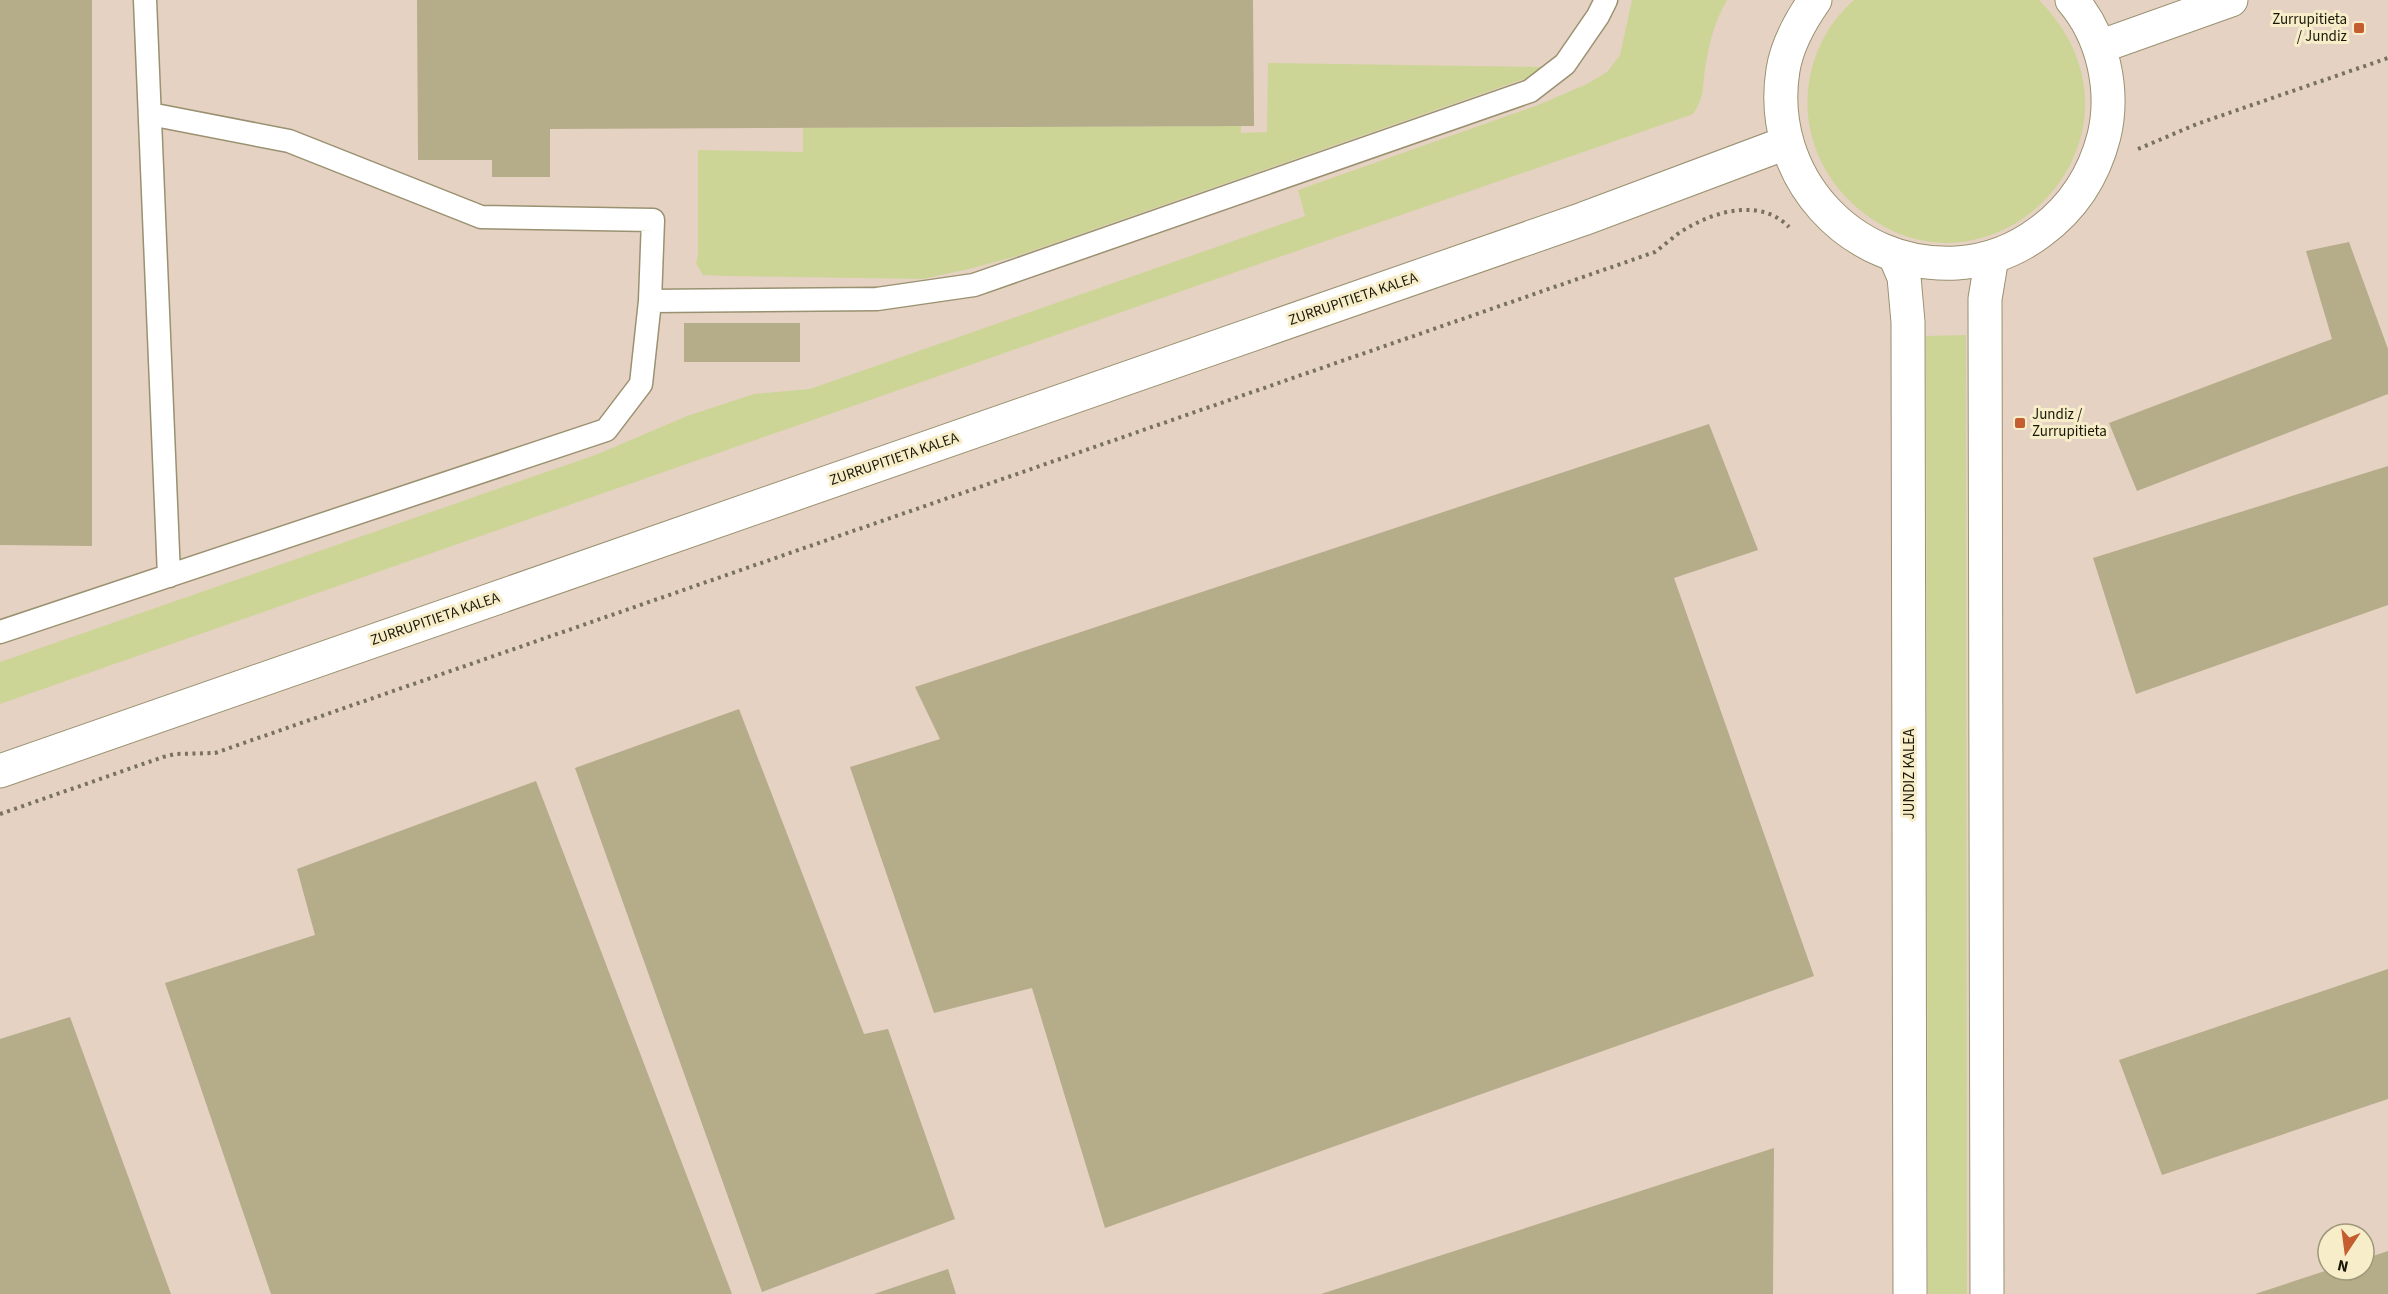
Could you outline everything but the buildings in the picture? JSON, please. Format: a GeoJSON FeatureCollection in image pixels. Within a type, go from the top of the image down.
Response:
{"type":"FeatureCollection","features":[{"type":"Feature","properties":{"kind":"street"},"geometry":{"type":"LineString","coordinates":[[1815,0],[1795,33],[1783,69],[1780,106],[1786,143],[1802,181],[1826,213],[1858,239],[1895,256],[1919,262],[1943,264],[1992,257],[2026,242],[2056,220],[2081,191],[2098,158],[2107,121],[2108,83],[2099,47],[2081,11],[2072,0]]}},
{"type":"Feature","properties":{"kind":"street"},"geometry":{"type":"LineString","coordinates":[[2099,47],[2231,0]]}},
{"type":"Feature","properties":{"kind":"street","name":"ZURRUPITIETA KALEA"},"geometry":{"type":"LineString","coordinates":[[0,771],[1583,219],[1786,143]]}},
{"type":"Feature","properties":{"kind":"street","name":"JUNDIZ KALEA"},"geometry":{"type":"LineString","coordinates":[[1895,256],[1904,277],[1908,322],[1910,1294]]}},
{"type":"Feature","properties":{"kind":"street"},"geometry":{"type":"LineString","coordinates":[[1988,1294],[1985,299],[1992,257]]}},
{"type":"Feature","properties":{"kind":"lane"},"geometry":{"type":"LineString","coordinates":[[145,0],[169,576]]}},
{"type":"Feature","properties":{"kind":"lane"},"geometry":{"type":"LineString","coordinates":[[650,301],[877,300],[974,285],[1530,91],[1565,64],[1598,16],[1606,0]]}},
{"type":"Feature","properties":{"kind":"lane"},"geometry":{"type":"LineString","coordinates":[[0,632],[606,430],[641,384],[650,301],[653,220],[481,217],[289,141],[150,114]]}},
{"type":"Feature","properties":{"kind":"path"},"geometry":{"type":"LineString","coordinates":[[2130,153],[2197,124],[2388,57]]}},
{"type":"Feature","properties":{"kind":"path"},"geometry":{"type":"LineString","coordinates":[[0,814],[163,757],[176,754],[215,753],[1621,264],[1654,252],[1688,227],[1734,209],[1760,210],[1783,221],[1797,235]]}},
{"type":"Feature","properties":{"kind":"shaded area"},"geometry":{"type":"Polygon","coordinates":[[[0,0],[2388,0],[2388,1294],[0,1294],[0,0]]]}},
{"type":"Feature","properties":{"kind":"green space"},"geometry":{"type":"Polygon","coordinates":[[[1632,0],[1727,0],[1713,33],[1701,97],[1693,114],[0,704],[0,662],[598,454],[687,416],[754,394],[810,389],[1305,216],[1298,190],[1538,105],[1587,84],[1607,72],[1620,55],[1632,0]]]}},
{"type":"Feature","properties":{"kind":"green space"},"geometry":{"type":"Polygon","coordinates":[[[1854,0],[2039,0],[2074,52],[2085,104],[2075,153],[2049,196],[2010,226],[1963,242],[1912,238],[1861,211],[1842,193],[1827,172],[1816,149],[1809,123],[1808,89],[1811,72],[1823,40],[1831,26],[1854,0]]]}},
{"type":"Feature","properties":{"kind":"green space"},"geometry":{"type":"Polygon","coordinates":[[[1268,63],[1542,67],[1527,78],[1017,256],[969,269],[922,279],[727,276],[703,275],[696,263],[698,255],[698,150],[803,152],[803,128],[1241,126],[1241,133],[1267,132],[1268,63]]]}},
{"type":"Feature","properties":{"kind":"green space"},"geometry":{"type":"Polygon","coordinates":[[[1966,335],[1967,1294],[1928,1294],[1926,336],[1966,335]]]}},
{"type":"Feature","properties":{"kind":"place","name":"Zurrupitieta / Jundiz"},"geometry":{"type":"Point","coordinates":[2359,28]}},
{"type":"Feature","properties":{"kind":"place","name":"Jundiz / Zurrupitieta"},"geometry":{"type":"Point","coordinates":[2020,423]}}]}
